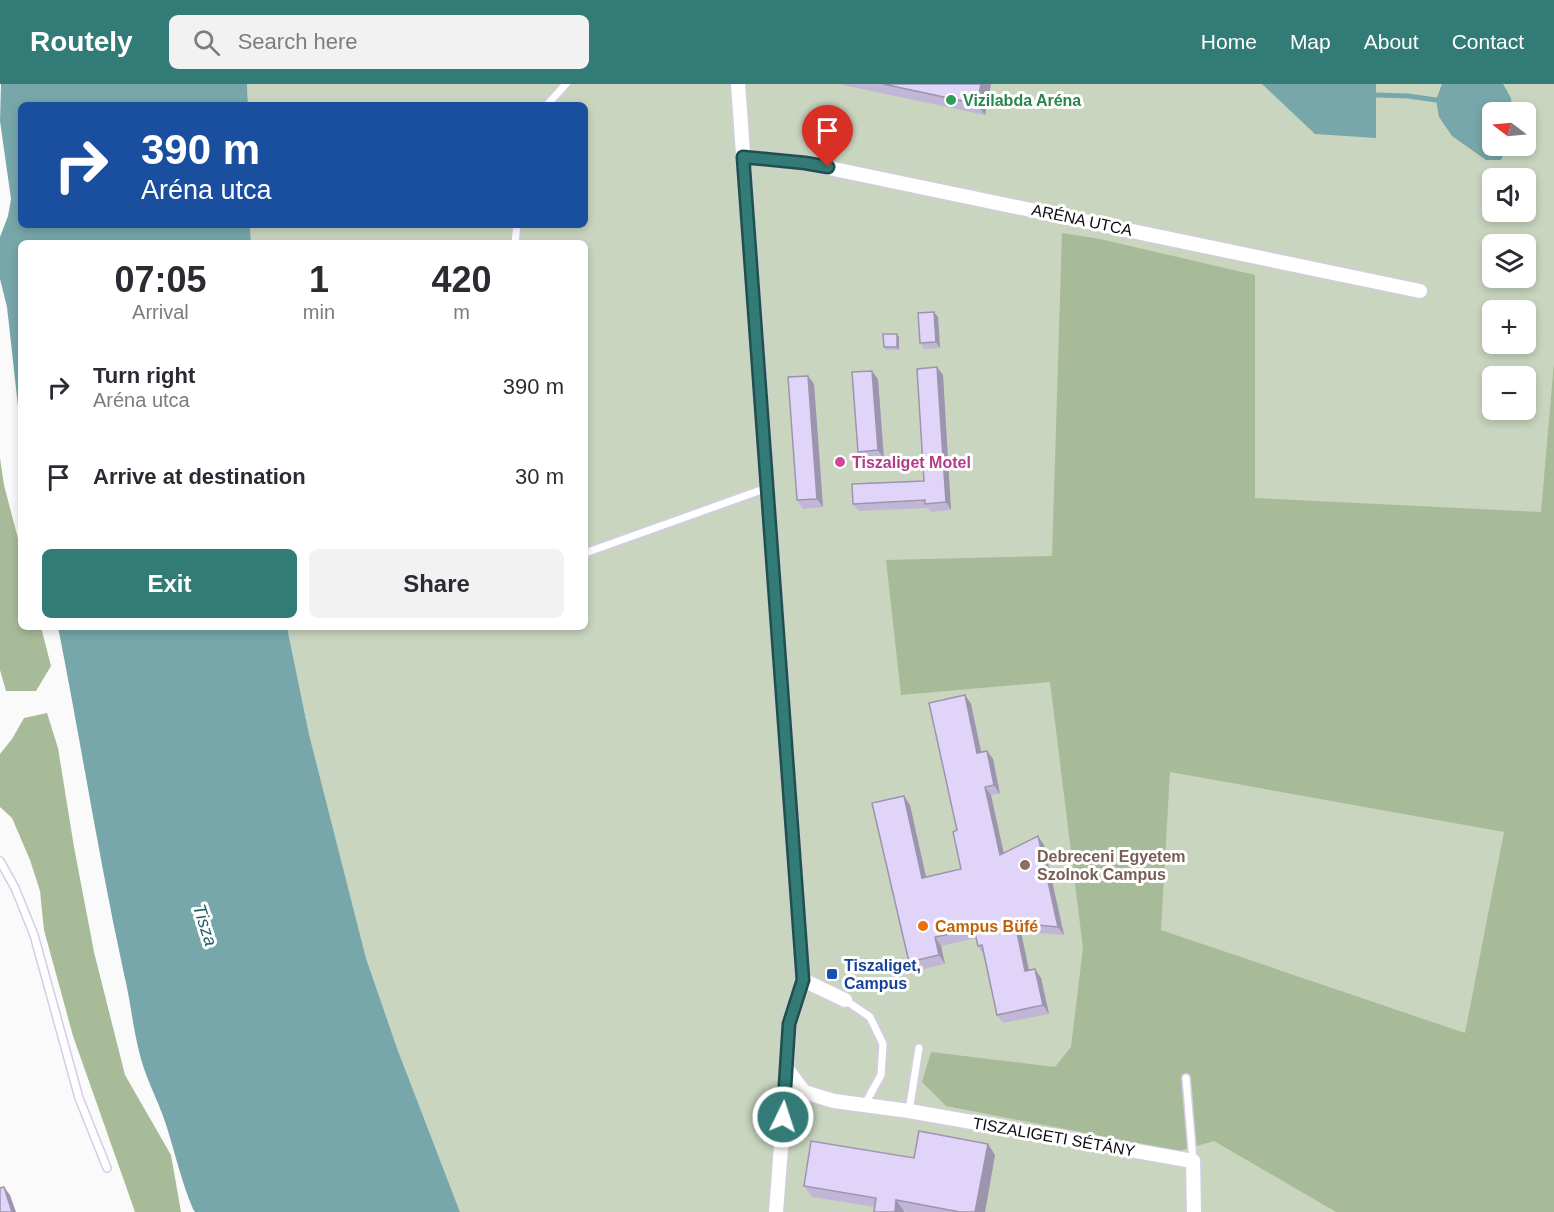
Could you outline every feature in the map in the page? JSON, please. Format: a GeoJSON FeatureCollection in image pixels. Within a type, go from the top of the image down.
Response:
{"type":"FeatureCollection","features":[{"type":"Feature","properties":{"kind":"street"},"geometry":{"type":"LineString","coordinates":[[738,84],[803,980],[789,1024],[776,1212]]}},
{"type":"Feature","properties":{"kind":"street","name":"ARÉNA UTCA"},"geometry":{"type":"LineString","coordinates":[[743,157],[805,163],[1420,291]]}},
{"type":"Feature","properties":{"kind":"street"},"geometry":{"type":"LineString","coordinates":[[803,980],[845,1000]]}},
{"type":"Feature","properties":{"kind":"street","name":"TISZALIGETI SÉTÁNY"},"geometry":{"type":"LineString","coordinates":[[787,1069],[804,1092],[834,1101],[909,1111],[1193,1161]]}},
{"type":"Feature","properties":{"kind":"street"},"geometry":{"type":"LineString","coordinates":[[1193,1161],[1194,1212]]}},
{"type":"Feature","properties":{"kind":"lane"},"geometry":{"type":"LineString","coordinates":[[550,102],[566,84]]}},
{"type":"Feature","properties":{"kind":"lane"},"geometry":{"type":"LineString","coordinates":[[588,552],[767,488]]}},
{"type":"Feature","properties":{"kind":"lane"},"geometry":{"type":"LineString","coordinates":[[0,861],[15,888],[34,935],[79,1098],[107,1168]]}},
{"type":"Feature","properties":{"kind":"lane"},"geometry":{"type":"LineString","coordinates":[[845,1000],[870,1017],[883,1044],[881,1075],[865,1104]]}},
{"type":"Feature","properties":{"kind":"lane"},"geometry":{"type":"LineString","coordinates":[[909,1111],[919,1048]]}},
{"type":"Feature","properties":{"kind":"lane"},"geometry":{"type":"LineString","coordinates":[[1186,1078],[1193,1161]]}},
{"type":"Feature","properties":{"kind":"green space"},"geometry":{"type":"Polygon","coordinates":[[[247,84],[1554,84],[1554,1212],[460,1212],[397,1048],[366,958],[309,734],[288,630],[588,630],[588,240],[251,240],[250,228],[588,228],[588,102],[248,102],[247,84]]]}},
{"type":"Feature","properties":{"kind":"green space"},"geometry":{"type":"Polygon","coordinates":[[[1062,233],[1100,239],[1255,275],[1255,498],[1541,512],[1554,363],[1554,1212],[1336,1212],[1214,1141],[1179,1151],[946,1106],[922,1082],[931,1052],[1055,1067],[1071,1047],[1083,948],[1050,682],[901,695],[886,560],[1052,556],[1062,233]],[[1170,772],[1161,930],[1465,1033],[1504,832],[1170,772]]]}},
{"type":"Feature","properties":{"kind":"green space"},"geometry":{"type":"Polygon","coordinates":[[[0,458],[4,485],[18,539],[18,630],[42,630],[51,666],[36,691],[6,691],[0,670],[0,458]]]}},
{"type":"Feature","properties":{"kind":"green space"},"geometry":{"type":"Polygon","coordinates":[[[47,713],[58,748],[94,952],[125,1075],[171,1155],[181,1212],[135,1212],[73,1036],[44,930],[40,891],[30,860],[12,818],[0,807],[0,754],[24,718],[47,713]]]}},
{"type":"Feature","properties":{"kind":"water"},"geometry":{"type":"Polygon","coordinates":[[[1,84],[247,84],[248,102],[18,102],[18,228],[250,228],[251,240],[18,240],[18,406],[7,307],[0,279],[0,237],[8,216],[11,199],[0,121],[1,84]]]}},
{"type":"Feature","properties":{"kind":"water"},"geometry":{"type":"Polygon","coordinates":[[[1262,84],[1376,84],[1376,138],[1315,134],[1262,84]]]}},
{"type":"Feature","properties":{"kind":"water"},"geometry":{"type":"Polygon","coordinates":[[[1442,84],[1503,84],[1511,102],[1482,102],[1482,156],[1503,156],[1501,160],[1486,160],[1452,136],[1439,117],[1436,100],[1442,84]]]}},
{"type":"Feature","properties":{"kind":"water","name":"Tisza"},"geometry":{"type":"Polygon","coordinates":[[[59,630],[288,630],[309,734],[366,958],[397,1048],[460,1212],[195,1212],[141,1059],[106,888],[59,630]]]}},
{"type":"Feature","properties":{"kind":"building"},"geometry":{"type":"Polygon","coordinates":[[[883,84],[981,84],[977,104],[883,84]]]}},
{"type":"Feature","properties":{"kind":"building"},"geometry":{"type":"Polygon","coordinates":[[[934,312],[936,342],[920,343],[918,313],[934,312]]]}},
{"type":"Feature","properties":{"kind":"building"},"geometry":{"type":"Polygon","coordinates":[[[883,334],[897,334],[897,347],[884,347],[883,334]]]}},
{"type":"Feature","properties":{"kind":"building"},"geometry":{"type":"Polygon","coordinates":[[[937,367],[946,502],[925,504],[925,500],[853,504],[852,484],[924,481],[917,369],[937,367]]]}},
{"type":"Feature","properties":{"kind":"building"},"geometry":{"type":"Polygon","coordinates":[[[872,371],[878,450],[858,452],[852,372],[872,371]]]}},
{"type":"Feature","properties":{"kind":"building"},"geometry":{"type":"Polygon","coordinates":[[[808,376],[817,499],[797,500],[788,377],[808,376]]]}},
{"type":"Feature","properties":{"kind":"building","name":"Debreceni Egyetem Szolnok Campus"},"geometry":{"type":"Polygon","coordinates":[[[965,695],[977,753],[987,751],[994,785],[985,787],[1000,855],[1038,836],[1058,927],[1015,923],[1025,971],[1035,969],[1043,1005],[997,1015],[982,945],[978,946],[974,929],[935,937],[939,955],[909,962],[872,803],[904,796],[922,878],[961,869],[953,832],[957,830],[929,703],[965,695]]]}},
{"type":"Feature","properties":{"kind":"building"},"geometry":{"type":"Polygon","coordinates":[[[919,1131],[988,1144],[975,1212],[960,1212],[896,1200],[895,1212],[874,1212],[876,1198],[804,1186],[811,1141],[914,1158],[919,1131]]]}},
{"type":"Feature","properties":{"kind":"building"},"geometry":{"type":"Polygon","coordinates":[[[4,1187],[12,1212],[0,1212],[0,1188],[4,1187]]]}},
{"type":"Feature","properties":{"kind":"waterway"},"geometry":{"type":"LineString","coordinates":[[1376,95],[1436,100]]}},
{"type":"Feature","properties":{"kind":"place","name":"Vizilabda Aréna"},"geometry":{"type":"Point","coordinates":[951,100]}},
{"type":"Feature","properties":{"kind":"place","name":"Tiszaliget Motel"},"geometry":{"type":"Point","coordinates":[840,462]}},
{"type":"Feature","properties":{"kind":"place","name":"Debreceni Egyetem Szolnok Campus"},"geometry":{"type":"Point","coordinates":[1025,865]}},
{"type":"Feature","properties":{"kind":"place","name":"Campus Büfé"},"geometry":{"type":"Point","coordinates":[923,926]}},
{"type":"Feature","properties":{"kind":"place","name":"Tiszaliget, Campus"},"geometry":{"type":"Point","coordinates":[832,974]}},
{"type":"Feature","properties":{"kind":"route"},"geometry":{"type":"LineString","coordinates":[[783,1117],[789,1024],[803,980],[743,157],[828,167]]}}]}
